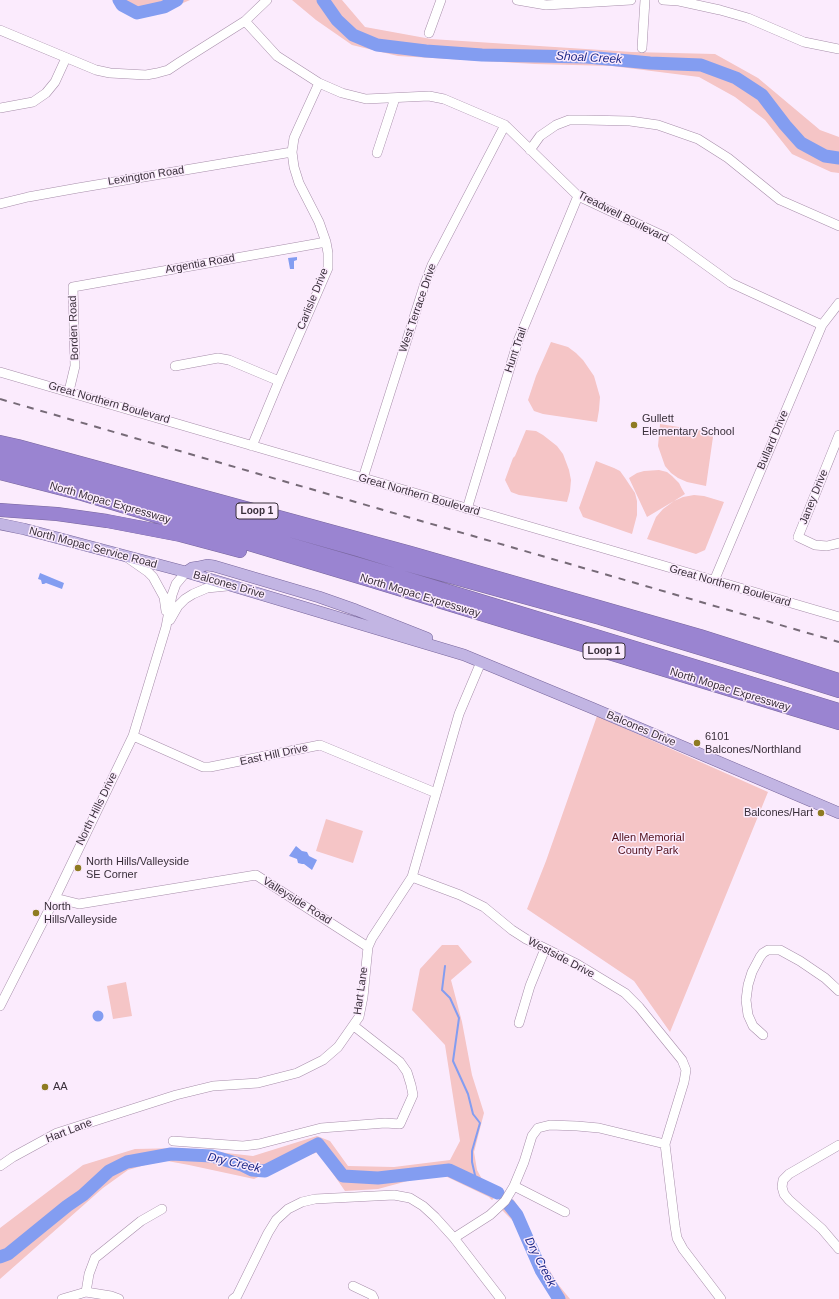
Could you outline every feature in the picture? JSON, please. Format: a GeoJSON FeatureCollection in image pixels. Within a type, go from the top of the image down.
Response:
{"type":"FeatureCollection","features":[{"type":"Feature","properties":{"kind":"highway"},"geometry":{"type":"LineString","coordinates":[[0,436],[18,446]]}},
{"type":"Feature","properties":{"kind":"highway","name":"Loop 1"},"geometry":{"type":"LineString","coordinates":[[0,442],[411,553],[693,634],[839,680]]}},
{"type":"Feature","properties":{"kind":"highway"},"geometry":{"type":"LineString","coordinates":[[0,452],[124,484],[600,618],[758,665],[839,691]]}},
{"type":"Feature","properties":{"kind":"highway"},"geometry":{"type":"LineString","coordinates":[[0,462],[42,472],[392,574],[839,710]]}},
{"type":"Feature","properties":{"kind":"highway","name":"North Mopac Expressway"},"geometry":{"type":"LineString","coordinates":[[0,473],[82,494],[473,611],[839,723]]}},
{"type":"Feature","properties":{"kind":"highway"},"geometry":{"type":"LineString","coordinates":[[0,510],[57,514],[107,521],[180,535],[250,554],[272,552]]}},
{"type":"Feature","properties":{"kind":"highway"},"geometry":{"type":"LineString","coordinates":[[359,550],[496,578]]}},
{"type":"Feature","properties":{"kind":"main road","name":"North Mopac Service Road"},"geometry":{"type":"LineString","coordinates":[[0,524],[186,572]]}},
{"type":"Feature","properties":{"kind":"main road","name":"Balcones Drive"},"geometry":{"type":"LineString","coordinates":[[186,572],[198,566],[214,566],[319,597],[356,610],[438,642],[464,655],[839,813]]}},
{"type":"Feature","properties":{"kind":"main road","name":"Balcones Drive"},"geometry":{"type":"LineString","coordinates":[[186,572],[464,655]]}},
{"type":"Feature","properties":{"kind":"street"},"geometry":{"type":"LineString","coordinates":[[0,30],[96,70],[110,73],[146,75],[156,74],[168,70],[244,21],[267,0]]}},
{"type":"Feature","properties":{"kind":"street"},"geometry":{"type":"LineString","coordinates":[[430,33],[441,0]]}},
{"type":"Feature","properties":{"kind":"street"},"geometry":{"type":"LineString","coordinates":[[517,0],[547,2],[631,0]]}},
{"type":"Feature","properties":{"kind":"street"},"geometry":{"type":"LineString","coordinates":[[642,48],[645,0]]}},
{"type":"Feature","properties":{"kind":"street"},"geometry":{"type":"LineString","coordinates":[[663,0],[679,1],[720,10],[748,18],[804,42],[839,49]]}},
{"type":"Feature","properties":{"kind":"street","name":"Treadwell Boulevard"},"geometry":{"type":"LineString","coordinates":[[244,21],[277,56],[319,83],[342,93],[360,98],[373,99],[429,96],[444,99],[505,125],[578,196],[670,239],[731,283],[822,325]]}},
{"type":"Feature","properties":{"kind":"street"},"geometry":{"type":"LineString","coordinates":[[0,108],[33,102],[46,93],[55,82],[66,58]]}},
{"type":"Feature","properties":{"kind":"street","name":"Carlisle Drive"},"geometry":{"type":"LineString","coordinates":[[252,446],[278,381],[328,268],[326,242],[319,222],[299,183],[294,167],[292,152],[294,138],[319,83]]}},
{"type":"Feature","properties":{"kind":"street"},"geometry":{"type":"LineString","coordinates":[[376,153],[395,98]]}},
{"type":"Feature","properties":{"kind":"street"},"geometry":{"type":"LineString","coordinates":[[530,150],[540,136],[556,125],[569,120],[630,121],[658,125],[698,139],[728,158],[780,200],[839,226]]}},
{"type":"Feature","properties":{"kind":"street","name":"West Terrace Drive"},"geometry":{"type":"LineString","coordinates":[[363,478],[432,265],[505,125]]}},
{"type":"Feature","properties":{"kind":"street","name":"Lexington Road"},"geometry":{"type":"LineString","coordinates":[[0,204],[28,197],[78,188],[292,152]]}},
{"type":"Feature","properties":{"kind":"street","name":"Hunt Trail"},"geometry":{"type":"LineString","coordinates":[[467,508],[518,341],[578,196]]}},
{"type":"Feature","properties":{"kind":"street","name":"Argentia Road"},"geometry":{"type":"LineString","coordinates":[[73,287],[326,242]]}},
{"type":"Feature","properties":{"kind":"street","name":"Borden Road"},"geometry":{"type":"LineString","coordinates":[[69,391],[75,366],[73,287]]}},
{"type":"Feature","properties":{"kind":"street","name":"Bullard Drive"},"geometry":{"type":"LineString","coordinates":[[714,581],[822,325],[839,303]]}},
{"type":"Feature","properties":{"kind":"street"},"geometry":{"type":"LineString","coordinates":[[175,366],[218,358],[228,360],[278,381]]}},
{"type":"Feature","properties":{"kind":"street","name":"Great Northern Boulevard"},"geometry":{"type":"LineString","coordinates":[[0,372],[839,617]]}},
{"type":"Feature","properties":{"kind":"street","name":"Janey Drive"},"geometry":{"type":"LineString","coordinates":[[839,435],[798,537],[815,545],[827,546],[839,543]]}},
{"type":"Feature","properties":{"kind":"street"},"geometry":{"type":"LineString","coordinates":[[124,556],[148,572],[159,585],[164,597],[166,627]]}},
{"type":"Feature","properties":{"kind":"street","name":"North Hills Drive"},"geometry":{"type":"LineString","coordinates":[[0,1006],[55,898],[133,736],[166,627],[172,595],[176,584],[186,572]]}},
{"type":"Feature","properties":{"kind":"street","name":"North Hills Drive"},"geometry":{"type":"LineString","coordinates":[[166,627],[178,606],[185,599],[206,588],[231,585]]}},
{"type":"Feature","properties":{"kind":"street","name":"Hart Lane"},"geometry":{"type":"LineString","coordinates":[[0,1166],[13,1157],[57,1133],[176,1095],[213,1086],[258,1083],[297,1073],[323,1060],[338,1047],[359,1017],[363,997],[368,947],[372,938],[412,877],[459,714],[481,662]]}},
{"type":"Feature","properties":{"kind":"street","name":"East Hill Drive"},"geometry":{"type":"LineString","coordinates":[[133,736],[203,767],[210,767],[320,745],[436,793]]}},
{"type":"Feature","properties":{"kind":"street","name":"Valleyside Road"},"geometry":{"type":"LineString","coordinates":[[55,898],[79,904],[256,875],[368,947]]}},
{"type":"Feature","properties":{"kind":"street","name":"Westside Drive"},"geometry":{"type":"LineString","coordinates":[[412,877],[460,895],[484,907],[515,932],[577,964],[625,993],[639,1006],[682,1060],[686,1070],[684,1082],[665,1144]]}},
{"type":"Feature","properties":{"kind":"street"},"geometry":{"type":"LineString","coordinates":[[520,1023],[530,986],[545,948]]}},
{"type":"Feature","properties":{"kind":"street"},"geometry":{"type":"LineString","coordinates":[[763,1035],[753,1026],[748,1015],[746,1000],[752,972],[760,957],[768,950],[780,950],[800,961],[825,978],[839,991]]}},
{"type":"Feature","properties":{"kind":"street"},"geometry":{"type":"LineString","coordinates":[[173,1141],[243,1146],[259,1144],[321,1128],[385,1123],[400,1124],[413,1095],[407,1072],[400,1062],[354,1026]]}},
{"type":"Feature","properties":{"kind":"street"},"geometry":{"type":"LineString","coordinates":[[454,1238],[490,1215],[505,1201],[514,1186],[524,1162],[532,1136],[538,1128],[550,1125],[564,1125],[599,1128],[665,1144],[675,1226],[678,1238],[683,1249],[722,1299]]}},
{"type":"Feature","properties":{"kind":"street"},"geometry":{"type":"LineString","coordinates":[[839,1144],[789,1174],[783,1180],[782,1187],[784,1194],[789,1200],[822,1228],[839,1249]]}},
{"type":"Feature","properties":{"kind":"street"},"geometry":{"type":"LineString","coordinates":[[514,1186],[566,1212]]}},
{"type":"Feature","properties":{"kind":"street"},"geometry":{"type":"LineString","coordinates":[[237,1298],[268,1233],[276,1220],[288,1209],[302,1202],[315,1199],[394,1195],[410,1198],[423,1206],[435,1217],[454,1238],[500,1299]]}},
{"type":"Feature","properties":{"kind":"street"},"geometry":{"type":"LineString","coordinates":[[86,1292],[89,1274],[95,1258],[141,1221],[162,1209]]}},
{"type":"Feature","properties":{"kind":"street"},"geometry":{"type":"LineString","coordinates":[[353,1286],[372,1295],[374,1299]]}},
{"type":"Feature","properties":{"kind":"street"},"geometry":{"type":"LineString","coordinates":[[62,1299],[86,1292],[111,1296],[119,1299]]}},
{"type":"Feature","properties":{"kind":"green space"},"geometry":{"type":"Polygon","coordinates":[[[112,0],[190,0],[162,12],[129,15],[112,0]]]}},
{"type":"Feature","properties":{"kind":"green space"},"geometry":{"type":"Polygon","coordinates":[[[292,0],[342,0],[365,27],[431,39],[632,52],[715,54],[758,78],[820,130],[839,137],[839,173],[831,172],[792,154],[765,120],[735,97],[699,77],[612,66],[535,64],[398,56],[352,45],[316,20],[292,0]]]}},
{"type":"Feature","properties":{"kind":"green space"},"geometry":{"type":"Polygon","coordinates":[[[551,342],[568,347],[576,353],[594,376],[600,397],[597,422],[543,414],[534,411],[528,400],[536,376],[551,342]]]}},
{"type":"Feature","properties":{"kind":"green space"},"geometry":{"type":"Polygon","coordinates":[[[660,424],[710,432],[713,437],[706,486],[687,482],[678,478],[665,466],[658,446],[660,424]]]}},
{"type":"Feature","properties":{"kind":"green space"},"geometry":{"type":"Polygon","coordinates":[[[526,430],[536,431],[543,435],[557,446],[563,454],[571,480],[567,502],[519,495],[511,492],[505,480],[526,430]]]}},
{"type":"Feature","properties":{"kind":"green space"},"geometry":{"type":"Polygon","coordinates":[[[596,461],[620,471],[635,493],[637,501],[637,515],[632,534],[583,517],[579,508],[596,461]]]}},
{"type":"Feature","properties":{"kind":"green space"},"geometry":{"type":"Polygon","coordinates":[[[659,470],[667,472],[672,476],[679,483],[685,494],[647,517],[629,478],[644,471],[659,470]]]}},
{"type":"Feature","properties":{"kind":"green space"},"geometry":{"type":"Polygon","coordinates":[[[694,495],[704,496],[724,502],[705,550],[696,554],[647,539],[656,517],[663,509],[674,501],[683,497],[694,495]]]}},
{"type":"Feature","properties":{"kind":"green space","name":"Allen Memorial County Park"},"geometry":{"type":"Polygon","coordinates":[[[597,716],[768,792],[670,1032],[634,981],[527,909],[546,861],[597,716]]]}},
{"type":"Feature","properties":{"kind":"green space"},"geometry":{"type":"Polygon","coordinates":[[[326,819],[363,831],[353,863],[316,851],[326,819]]]}},
{"type":"Feature","properties":{"kind":"green space"},"geometry":{"type":"Polygon","coordinates":[[[442,945],[458,945],[472,962],[451,980],[462,1022],[472,1075],[484,1113],[474,1152],[477,1170],[483,1181],[503,1189],[492,1200],[489,1197],[445,1176],[415,1179],[378,1189],[345,1191],[318,1152],[288,1163],[254,1179],[162,1160],[128,1170],[103,1188],[0,1279],[0,1228],[83,1165],[135,1149],[182,1148],[253,1156],[317,1136],[330,1141],[348,1166],[394,1167],[450,1160],[460,1141],[445,1045],[412,1010],[420,969],[442,945]]]}},
{"type":"Feature","properties":{"kind":"green space"},"geometry":{"type":"Polygon","coordinates":[[[126,982],[132,1016],[113,1019],[107,986],[126,982]]]}},
{"type":"Feature","properties":{"kind":"green space"},"geometry":{"type":"Polygon","coordinates":[[[513,1199],[522,1212],[534,1244],[557,1283],[570,1299],[554,1299],[529,1257],[519,1227],[501,1209],[513,1199]]]}},
{"type":"Feature","properties":{"kind":"water"},"geometry":{"type":"Polygon","coordinates":[[[297,257],[297,260],[294,261],[294,269],[290,269],[288,258],[297,257]]]}},
{"type":"Feature","properties":{"kind":"water"},"geometry":{"type":"Polygon","coordinates":[[[40,573],[64,583],[62,589],[46,583],[42,584],[41,580],[38,579],[40,573]]]}},
{"type":"Feature","properties":{"kind":"water"},"geometry":{"type":"Polygon","coordinates":[[[296,846],[317,860],[312,870],[304,864],[298,863],[297,859],[289,856],[296,846]]]}},
{"type":"Feature","properties":{"kind":"water"},"geometry":{"type":"Polygon","coordinates":[[[98,1010],[102,1012],[104,1016],[102,1020],[98,1022],[94,1020],[92,1016],[94,1012],[98,1010]]]}},
{"type":"Feature","properties":{"kind":"waterway","name":"Shoal Creek"},"geometry":{"type":"LineString","coordinates":[[119,0],[122,5],[137,13],[164,7],[177,0]]}},
{"type":"Feature","properties":{"kind":"waterway","name":"Shoal Creek"},"geometry":{"type":"LineString","coordinates":[[323,0],[337,20],[353,35],[377,45],[426,51],[482,55],[587,57],[650,63],[701,65],[736,78],[762,95],[801,143],[825,156],[839,158]]}},
{"type":"Feature","properties":{"kind":"waterway"},"geometry":{"type":"LineString","coordinates":[[445,966],[442,990],[450,998],[459,1018],[453,1061],[468,1094],[473,1114],[480,1123],[472,1151],[472,1162],[477,1184]]}},
{"type":"Feature","properties":{"kind":"waterway","name":"Dry Creek"},"geometry":{"type":"LineString","coordinates":[[0,1257],[8,1254],[67,1206],[83,1195],[109,1171],[127,1162],[171,1154],[212,1156],[242,1165],[252,1170],[265,1171],[318,1144],[343,1176],[378,1178],[449,1170],[498,1193]]}},
{"type":"Feature","properties":{"kind":"waterway","name":"Dry Creek"},"geometry":{"type":"LineString","coordinates":[[509,1205],[517,1215],[541,1270],[559,1299]]}},
{"type":"Feature","properties":{"kind":"railway"},"geometry":{"type":"LineString","coordinates":[[0,399],[839,642]]}},
{"type":"Feature","properties":{"kind":"place","name":"Gullett Elementary School"},"geometry":{"type":"Point","coordinates":[634,425]}},
{"type":"Feature","properties":{"kind":"place","name":"6101 Balcones/Northland"},"geometry":{"type":"Point","coordinates":[697,743]}},
{"type":"Feature","properties":{"kind":"place","name":"Balcones/Hart"},"geometry":{"type":"Point","coordinates":[821,813]}},
{"type":"Feature","properties":{"kind":"place","name":"North Hills/Valleyside SE Corner"},"geometry":{"type":"Point","coordinates":[78,868]}},
{"type":"Feature","properties":{"kind":"place","name":"North Hills/Valleyside"},"geometry":{"type":"Point","coordinates":[36,913]}},
{"type":"Feature","properties":{"kind":"place","name":"AA"},"geometry":{"type":"Point","coordinates":[45,1087]}}]}
